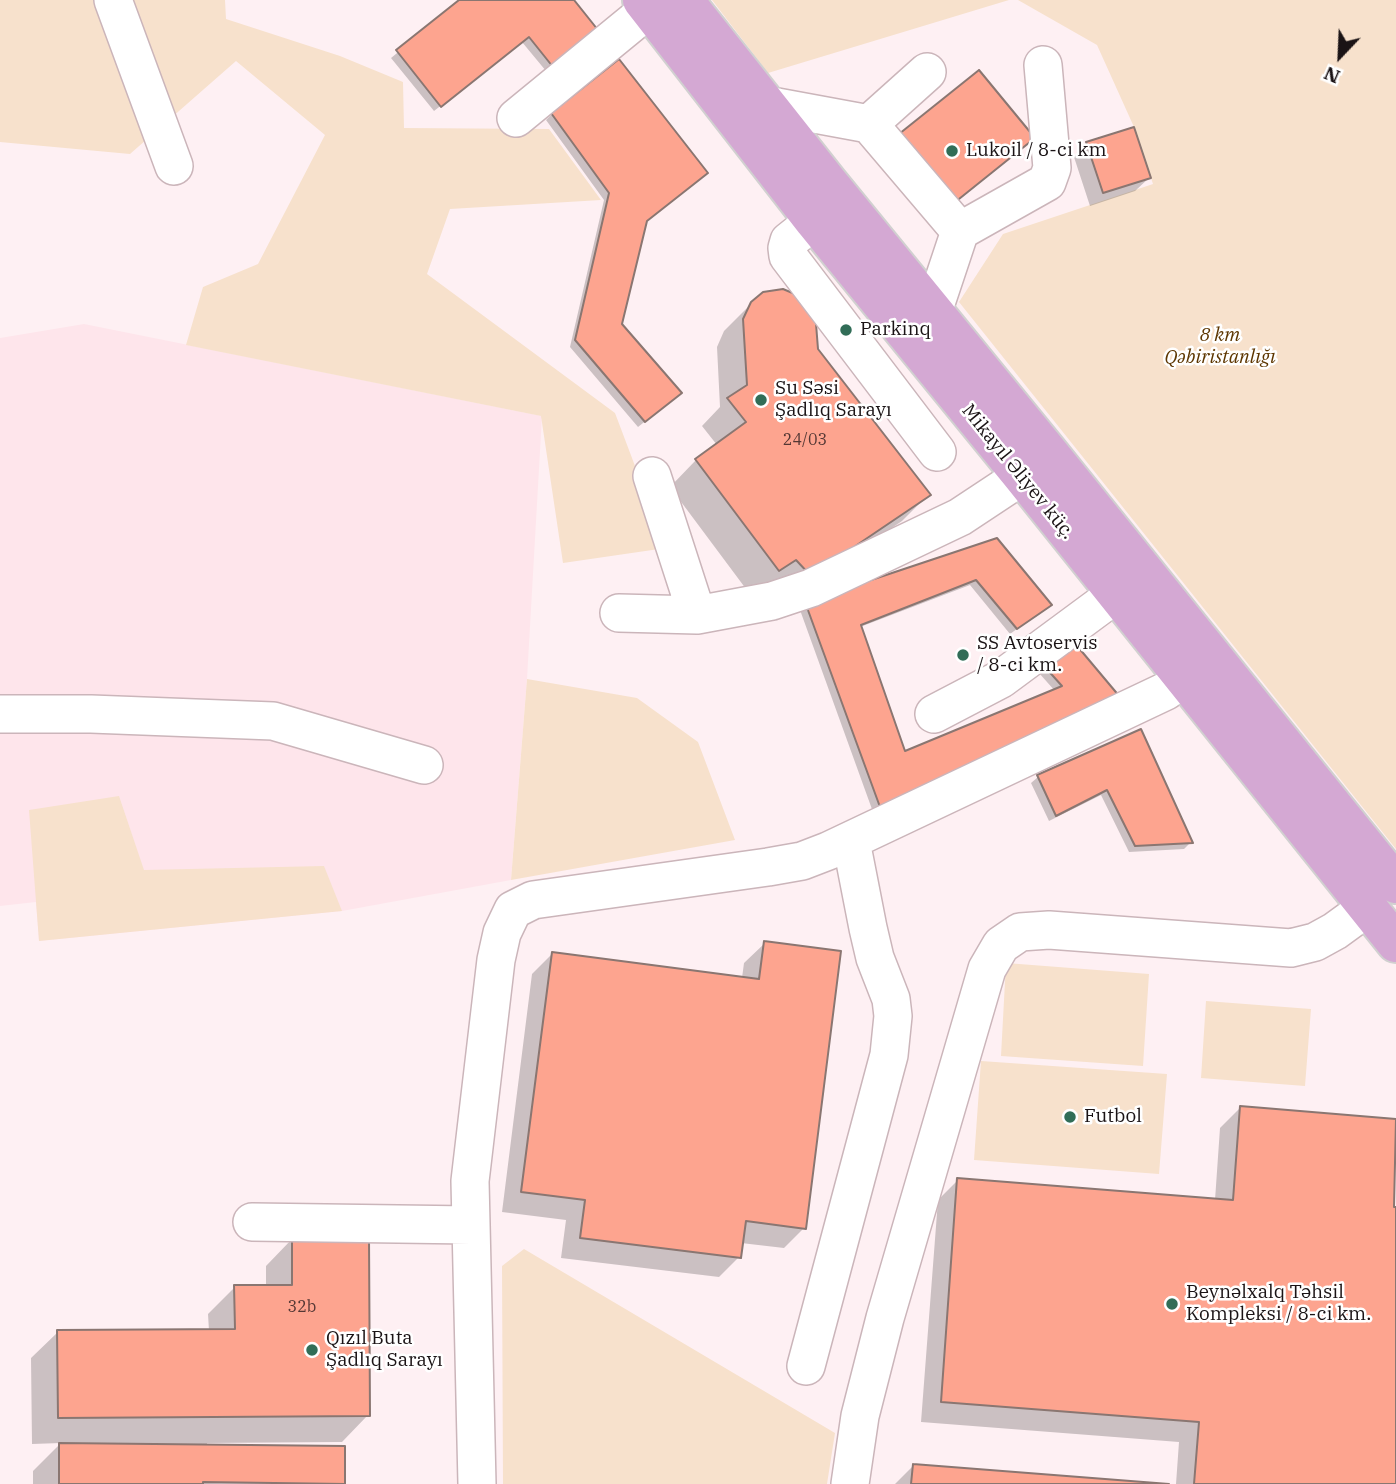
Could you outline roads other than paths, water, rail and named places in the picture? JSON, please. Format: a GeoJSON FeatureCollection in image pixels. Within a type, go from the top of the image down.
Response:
{"type":"FeatureCollection","features":[{"type":"Feature","properties":{"kind":"main road"},"geometry":{"type":"LineString","coordinates":[[658,3],[766,105],[933,312],[1198,668],[1382,896],[1396,943]]}},
{"type":"Feature","properties":{"kind":"main road","name":"Mikayıl Əliyev küç."},"geometry":{"type":"LineString","coordinates":[[658,3],[814,221],[1116,594],[1198,668]]}},
{"type":"Feature","properties":{"kind":"lane"},"geometry":{"type":"LineString","coordinates":[[113,0],[174,166]]}},
{"type":"Feature","properties":{"kind":"lane"},"geometry":{"type":"LineString","coordinates":[[516,118],[658,3]]}},
{"type":"Feature","properties":{"kind":"lane"},"geometry":{"type":"LineString","coordinates":[[933,312],[960,231],[1047,182],[1052,168],[1043,65]]}},
{"type":"Feature","properties":{"kind":"lane"},"geometry":{"type":"LineString","coordinates":[[869,124],[927,72]]}},
{"type":"Feature","properties":{"kind":"lane"},"geometry":{"type":"LineString","coordinates":[[766,105],[869,124],[960,231]]}},
{"type":"Feature","properties":{"kind":"lane"},"geometry":{"type":"LineString","coordinates":[[814,221],[789,241],[788,256],[937,452]]}},
{"type":"Feature","properties":{"kind":"lane"},"geometry":{"type":"LineString","coordinates":[[652,476],[697,615]]}},
{"type":"Feature","properties":{"kind":"lane"},"geometry":{"type":"LineString","coordinates":[[619,613],[697,615],[772,601],[811,588],[960,517],[1022,476]]}},
{"type":"Feature","properties":{"kind":"lane"},"geometry":{"type":"LineString","coordinates":[[934,714],[1001,679],[1116,594]]}},
{"type":"Feature","properties":{"kind":"lane"},"geometry":{"type":"LineString","coordinates":[[477,1484],[470,1181],[496,960],[502,933],[513,910],[533,900],[802,860],[852,841],[1142,703],[1166,691],[1198,668]]}},
{"type":"Feature","properties":{"kind":"lane"},"geometry":{"type":"LineString","coordinates":[[0,714],[273,720],[424,765]]}},
{"type":"Feature","properties":{"kind":"lane"},"geometry":{"type":"LineString","coordinates":[[806,1366],[889,1055],[893,1016],[891,999],[870,938],[852,841]]}},
{"type":"Feature","properties":{"kind":"lane"},"geometry":{"type":"LineString","coordinates":[[850,1484],[860,1416],[885,1318],[987,969],[1001,945],[1020,932],[1049,930],[1291,948],[1315,943],[1335,932],[1382,896]]}},
{"type":"Feature","properties":{"kind":"lane"},"geometry":{"type":"LineString","coordinates":[[252,1222],[471,1225]]}},
{"type":"Feature","properties":{"kind":"place","name":"Lukoil / 8-ci km"},"geometry":{"type":"Point","coordinates":[952,151]}},
{"type":"Feature","properties":{"kind":"place","name":"Parkinq"},"geometry":{"type":"Point","coordinates":[846,330]}},
{"type":"Feature","properties":{"kind":"place","name":"Su Səsi Şadlıq Sarayı"},"geometry":{"type":"Point","coordinates":[761,400]}},
{"type":"Feature","properties":{"kind":"place","name":"SS Avtoservis / 8-ci km."},"geometry":{"type":"Point","coordinates":[963,655]}},
{"type":"Feature","properties":{"kind":"place","name":"Futbol"},"geometry":{"type":"Point","coordinates":[1070,1117]}},
{"type":"Feature","properties":{"kind":"place","name":"Beynəlxalq Təhsil Kompleksi / 8-ci km."},"geometry":{"type":"Point","coordinates":[1172,1304]}},
{"type":"Feature","properties":{"kind":"place","name":"Qızıl Buta Şadlıq Sarayı"},"geometry":{"type":"Point","coordinates":[312,1350]}},
{"type":"Feature","properties":{"kind":"park label","name":"8 km Qəbiristanlığı"},"geometry":{"type":"Point","coordinates":[1220,347]}}]}
